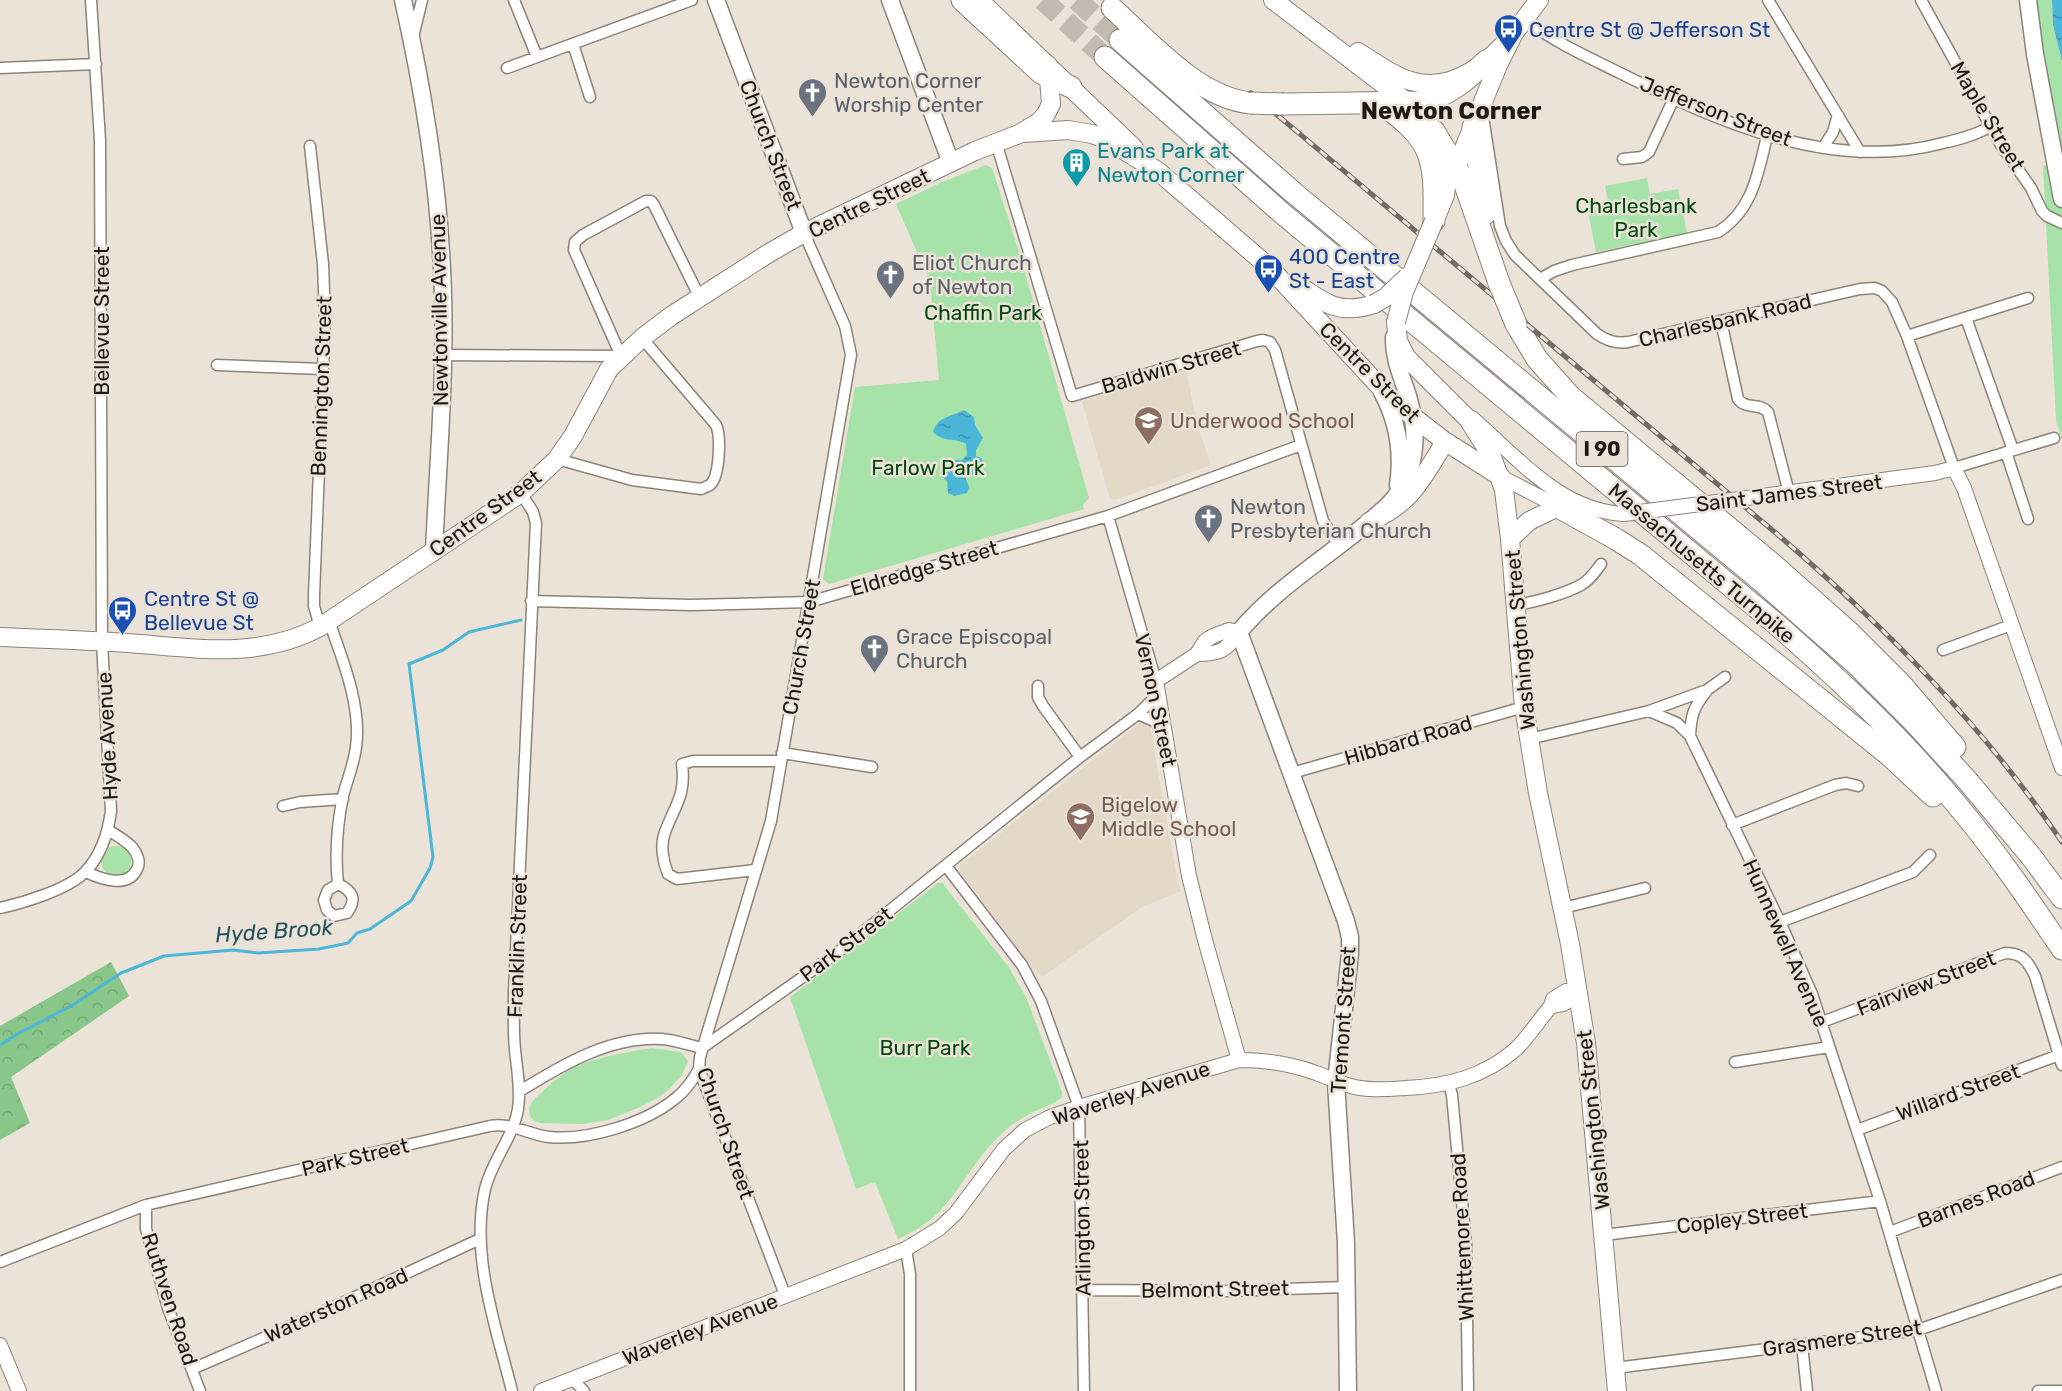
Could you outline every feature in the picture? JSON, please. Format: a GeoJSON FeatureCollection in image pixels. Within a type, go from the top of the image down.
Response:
{"type":"FeatureCollection","features":[{"type":"Feature","properties":{"kind":"highway"},"geometry":{"type":"LineString","coordinates":[[962,0],[1041,73],[1049,71],[1071,87]]}},
{"type":"Feature","properties":{"kind":"highway"},"geometry":{"type":"LineString","coordinates":[[1112,8],[1196,83],[1225,98],[1251,103],[1408,103],[1429,100],[1450,92],[1486,61]]}},
{"type":"Feature","properties":{"kind":"highway","name":"Massachusetts Turnpike"},"geometry":{"type":"LineString","coordinates":[[1120,40],[1294,194],[1827,637],[1877,684],[1939,749],[1992,809],[2058,893]]}},
{"type":"Feature","properties":{"kind":"highway","name":"Massachusetts Turnpike"},"geometry":{"type":"LineString","coordinates":[[1105,57],[1290,221],[1835,676],[1939,784],[1976,829],[2062,949]]}},
{"type":"Feature","properties":{"kind":"highway"},"geometry":{"type":"LineString","coordinates":[[1380,103],[1412,128],[1428,153],[1434,180],[1434,221]]}},
{"type":"Feature","properties":{"kind":"highway"},"geometry":{"type":"LineString","coordinates":[[1473,127],[1491,258]]}},
{"type":"Feature","properties":{"kind":"highway"},"geometry":{"type":"LineString","coordinates":[[1434,131],[1457,167],[1472,199],[1499,283],[1516,324],[1537,359],[1570,396],[1775,566],[1848,631],[1902,685],[2020,827],[2058,893]]}},
{"type":"Feature","properties":{"kind":"highway"},"geometry":{"type":"LineString","coordinates":[[1558,507],[1634,550],[1890,756],[1923,786],[2018,886]]}},
{"type":"Feature","properties":{"kind":"main road","name":"Newtonville Avenue"},"geometry":{"type":"LineString","coordinates":[[403,0],[426,109],[436,184],[442,271],[442,355],[434,552]]}},
{"type":"Feature","properties":{"kind":"main road","name":"Church Street"},"geometry":{"type":"LineString","coordinates":[[716,0],[804,233]]}},
{"type":"Feature","properties":{"kind":"main road"},"geometry":{"type":"LineString","coordinates":[[890,0],[951,163]]}},
{"type":"Feature","properties":{"kind":"main road"},"geometry":{"type":"LineString","coordinates":[[979,0],[1049,71]]}},
{"type":"Feature","properties":{"kind":"main road"},"geometry":{"type":"LineString","coordinates":[[1277,3],[1394,73],[1412,82],[1427,84],[1451,80],[1468,73],[1486,61],[1519,26],[1539,0]]}},
{"type":"Feature","properties":{"kind":"main road"},"geometry":{"type":"LineString","coordinates":[[2028,0],[2035,54],[2062,199]]}},
{"type":"Feature","properties":{"kind":"main road"},"geometry":{"type":"LineString","coordinates":[[1277,3],[1418,112],[1434,131],[1447,162],[1445,195]]}},
{"type":"Feature","properties":{"kind":"main road"},"geometry":{"type":"LineString","coordinates":[[1396,322],[1413,270],[1481,105],[1519,26]]}},
{"type":"Feature","properties":{"kind":"main road","name":"Centre Street"},"geometry":{"type":"LineString","coordinates":[[0,637],[230,650],[280,644],[325,624],[521,493],[557,459],[573,436],[609,369],[642,338],[671,316],[804,233],[996,142],[1019,134],[1039,122],[1048,110],[1052,97],[1049,71]]}},
{"type":"Feature","properties":{"kind":"main road"},"geometry":{"type":"LineString","coordinates":[[1071,87],[1159,172]]}},
{"type":"Feature","properties":{"kind":"main road","name":"Centre Street"},"geometry":{"type":"LineString","coordinates":[[1019,134],[1068,130],[1106,139],[1159,172],[1252,251],[1327,304],[1347,309],[1374,304],[1390,294],[1413,270]]}},
{"type":"Feature","properties":{"kind":"main road","name":"Centre Street"},"geometry":{"type":"LineString","coordinates":[[1252,251],[1380,388],[1413,418],[1445,442],[1500,477]]}},
{"type":"Feature","properties":{"kind":"main road","name":"Washington Street"},"geometry":{"type":"LineString","coordinates":[[1396,322],[1398,341],[1406,357],[1449,399],[1481,438],[1504,490],[1524,707],[1538,793],[1579,994],[1590,1082],[1617,1391]]}},
{"type":"Feature","properties":{"kind":"main road","name":"Park Street"},"geometry":{"type":"LineString","coordinates":[[1239,632],[1270,600],[1395,498],[1406,481],[1413,462],[1415,438],[1413,418],[1395,351],[1396,322]]}},
{"type":"Feature","properties":{"kind":"main road"},"geometry":{"type":"LineString","coordinates":[[1380,388],[1391,412],[1400,445],[1400,471],[1395,498]]}},
{"type":"Feature","properties":{"kind":"main road"},"geometry":{"type":"LineString","coordinates":[[1368,522],[1389,513],[1406,499],[1422,479],[1445,442]]}},
{"type":"Feature","properties":{"kind":"main road"},"geometry":{"type":"LineString","coordinates":[[1510,539],[1529,521],[1558,507]]}},
{"type":"Feature","properties":{"kind":"main road","name":"Tremont Street"},"geometry":{"type":"LineString","coordinates":[[1239,632],[1350,937],[1336,1082],[1345,1221],[1348,1391]]}},
{"type":"Feature","properties":{"kind":"street","name":"Bellevue Street"},"geometry":{"type":"LineString","coordinates":[[91,0],[101,171],[102,642]]}},
{"type":"Feature","properties":{"kind":"street"},"geometry":{"type":"LineString","coordinates":[[412,42],[422,0]]}},
{"type":"Feature","properties":{"kind":"street"},"geometry":{"type":"LineString","coordinates":[[514,0],[537,57]]}},
{"type":"Feature","properties":{"kind":"street"},"geometry":{"type":"LineString","coordinates":[[507,68],[692,0]]}},
{"type":"Feature","properties":{"kind":"street"},"geometry":{"type":"LineString","coordinates":[[1767,0],[1860,152]]}},
{"type":"Feature","properties":{"kind":"street","name":"Maple Street"},"geometry":{"type":"LineString","coordinates":[[1921,0],[2008,157],[2031,188],[2042,211],[2046,216],[2062,223]]}},
{"type":"Feature","properties":{"kind":"street","name":"Jefferson Street"},"geometry":{"type":"LineString","coordinates":[[1519,26],[1549,37],[1674,98],[1767,136],[1823,148],[1860,152],[1898,152],[1966,137],[1991,126]]}},
{"type":"Feature","properties":{"kind":"street"},"geometry":{"type":"LineString","coordinates":[[573,44],[590,97]]}},
{"type":"Feature","properties":{"kind":"street"},"geometry":{"type":"LineString","coordinates":[[0,68],[96,64]]}},
{"type":"Feature","properties":{"kind":"street"},"geometry":{"type":"LineString","coordinates":[[1623,159],[1642,157],[1649,152],[1674,98]]}},
{"type":"Feature","properties":{"kind":"street","name":"Charlesbank Road"},"geometry":{"type":"LineString","coordinates":[[1481,105],[1504,237],[1512,251],[1597,334],[1614,342],[1628,342],[1868,288],[1875,288],[1887,295],[1907,336],[1954,468],[1961,479],[2062,768]]}},
{"type":"Feature","properties":{"kind":"street"},"geometry":{"type":"LineString","coordinates":[[1823,148],[1833,132],[1838,115]]}},
{"type":"Feature","properties":{"kind":"street"},"geometry":{"type":"LineString","coordinates":[[1540,279],[1565,267],[1719,232],[1734,220],[1748,202],[1756,181],[1767,136]]}},
{"type":"Feature","properties":{"kind":"street","name":"Baldwin Street"},"geometry":{"type":"LineString","coordinates":[[996,142],[1072,396],[1266,341],[1275,350],[1301,445]]}},
{"type":"Feature","properties":{"kind":"street","name":"Bennington Street"},"geometry":{"type":"LineString","coordinates":[[310,146],[323,264],[325,319],[314,606],[325,624],[351,689],[356,720],[356,746],[343,799],[336,845],[338,884]]}},
{"type":"Feature","properties":{"kind":"street"},"geometry":{"type":"LineString","coordinates":[[442,355],[621,356],[574,250],[575,242],[583,235],[646,201],[651,201],[654,205],[700,298]]}},
{"type":"Feature","properties":{"kind":"street","name":"Church Street"},"geometry":{"type":"LineString","coordinates":[[785,1296],[699,1069],[702,1048],[771,821],[851,355],[845,326],[804,233]]}},
{"type":"Feature","properties":{"kind":"street"},"geometry":{"type":"LineString","coordinates":[[1907,336],[2028,298]]}},
{"type":"Feature","properties":{"kind":"street"},"geometry":{"type":"LineString","coordinates":[[1966,318],[2009,451],[2028,519]]}},
{"type":"Feature","properties":{"kind":"street"},"geometry":{"type":"LineString","coordinates":[[1721,321],[1738,399],[1746,406],[1760,406],[1768,412],[1789,493]]}},
{"type":"Feature","properties":{"kind":"street"},"geometry":{"type":"LineString","coordinates":[[557,459],[632,480],[701,489],[709,486],[714,478],[720,442],[716,424],[642,338]]}},
{"type":"Feature","properties":{"kind":"street"},"geometry":{"type":"LineString","coordinates":[[217,365],[323,369]]}},
{"type":"Feature","properties":{"kind":"street","name":"Saint James Street"},"geometry":{"type":"LineString","coordinates":[[1449,399],[1549,487],[1593,507],[1624,514]]}},
{"type":"Feature","properties":{"kind":"street"},"geometry":{"type":"LineString","coordinates":[[1954,468],[2054,438]]}},
{"type":"Feature","properties":{"kind":"street"},"geometry":{"type":"LineString","coordinates":[[1301,445],[1323,522],[1339,545]]}},
{"type":"Feature","properties":{"kind":"street","name":"Eldredge Street"},"geometry":{"type":"LineString","coordinates":[[531,601],[691,604],[808,602],[1108,516],[1301,445]]}},
{"type":"Feature","properties":{"kind":"street","name":"Saint James Street"},"geometry":{"type":"LineString","coordinates":[[1500,477],[1558,507],[1593,517],[1789,493],[1954,468]]}},
{"type":"Feature","properties":{"kind":"street","name":"Charlesbank Road"},"geometry":{"type":"LineString","coordinates":[[1926,474],[1938,476],[1949,482],[1962,495],[1971,512]]}},
{"type":"Feature","properties":{"kind":"street","name":"Franklin Street"},"geometry":{"type":"LineString","coordinates":[[512,1391],[486,1284],[480,1239],[481,1213],[489,1175],[514,1128],[520,1092],[515,1050],[514,991],[536,523],[533,512],[521,493]]}},
{"type":"Feature","properties":{"kind":"street","name":"Vernon Street"},"geometry":{"type":"LineString","coordinates":[[1108,516],[1157,688],[1194,898],[1239,1060]]}},
{"type":"Feature","properties":{"kind":"street"},"geometry":{"type":"LineString","coordinates":[[1516,605],[1530,603],[1582,585],[1601,564]]}},
{"type":"Feature","properties":{"kind":"street"},"geometry":{"type":"LineString","coordinates":[[1943,650],[2011,625]]}},
{"type":"Feature","properties":{"kind":"street","name":"Park Street"},"geometry":{"type":"LineString","coordinates":[[702,1048],[837,953],[1080,757],[1138,714],[1157,688],[1197,654],[1214,654],[1227,648],[1239,632]]}},
{"type":"Feature","properties":{"kind":"street","name":"Hyde Avenue"},"geometry":{"type":"LineString","coordinates":[[0,909],[29,901],[74,881],[86,872],[102,847],[111,811],[102,642]]}},
{"type":"Feature","properties":{"kind":"street"},"geometry":{"type":"LineString","coordinates":[[1529,739],[1649,711],[1707,690],[1725,677]]}},
{"type":"Feature","properties":{"kind":"street"},"geometry":{"type":"LineString","coordinates":[[1038,686],[1038,697],[1042,706],[1080,757]]}},
{"type":"Feature","properties":{"kind":"street"},"geometry":{"type":"LineString","coordinates":[[1690,736],[1691,719],[1696,704],[1707,690]]}},
{"type":"Feature","properties":{"kind":"street","name":"Hibbard Road"},"geometry":{"type":"LineString","coordinates":[[1292,774],[1524,707]]}},
{"type":"Feature","properties":{"kind":"street","name":"Hunnewell Avenue"},"geometry":{"type":"LineString","coordinates":[[1649,711],[1677,723],[1690,736],[1801,968],[1822,1022],[1880,1200],[1936,1391]]}},
{"type":"Feature","properties":{"kind":"street"},"geometry":{"type":"LineString","coordinates":[[1138,714],[1163,725]]}},
{"type":"Feature","properties":{"kind":"street"},"geometry":{"type":"LineString","coordinates":[[756,870],[677,879],[668,874],[664,863],[664,834],[680,799],[684,778],[682,765],[693,761],[782,757],[872,766]]}},
{"type":"Feature","properties":{"kind":"street"},"geometry":{"type":"LineString","coordinates":[[1732,825],[1835,785],[1846,783],[1858,786]]}},
{"type":"Feature","properties":{"kind":"street"},"geometry":{"type":"LineString","coordinates":[[283,806],[300,802],[343,799]]}},
{"type":"Feature","properties":{"kind":"street","name":"Hyde Avenue"},"geometry":{"type":"LineString","coordinates":[[86,872],[102,879],[123,881],[130,879],[136,873],[139,865],[133,848],[108,830]]}},
{"type":"Feature","properties":{"kind":"street"},"geometry":{"type":"LineString","coordinates":[[1780,922],[1913,872],[1930,855]]}},
{"type":"Feature","properties":{"kind":"street","name":"Arlington Street"},"geometry":{"type":"LineString","coordinates":[[946,866],[1022,964],[1032,982],[1079,1107],[1084,1391]]}},
{"type":"Feature","properties":{"kind":"street"},"geometry":{"type":"LineString","coordinates":[[1563,908],[1645,888]]}},
{"type":"Feature","properties":{"kind":"street","name":"Fairview Street"},"geometry":{"type":"LineString","coordinates":[[1822,1022],[2005,953],[2014,953],[2024,957],[2030,965],[2060,1060]]}},
{"type":"Feature","properties":{"kind":"street","name":"Waverley Avenue"},"geometry":{"type":"LineString","coordinates":[[541,1391],[906,1249],[940,1228],[956,1212],[1004,1149],[1025,1130],[1050,1117],[1239,1060],[1264,1060],[1314,1072],[1354,1087],[1369,1089],[1430,1087],[1449,1084],[1474,1076],[1495,1065],[1517,1048],[1551,1006],[1563,1004],[1579,994]]}},
{"type":"Feature","properties":{"kind":"street"},"geometry":{"type":"LineString","coordinates":[[520,1092],[567,1063],[594,1051],[625,1043],[646,1039],[664,1039],[702,1048]]}},
{"type":"Feature","properties":{"kind":"street"},"geometry":{"type":"LineString","coordinates":[[1735,1062],[1829,1047]]}},
{"type":"Feature","properties":{"kind":"street","name":"Willard Street"},"geometry":{"type":"LineString","coordinates":[[1857,1130],[2060,1060]]}},
{"type":"Feature","properties":{"kind":"street","name":"Park Street"},"geometry":{"type":"LineString","coordinates":[[0,1262],[146,1205],[490,1126],[514,1128],[549,1137],[574,1138],[599,1134],[627,1124],[675,1099],[689,1086],[699,1069]]}},
{"type":"Feature","properties":{"kind":"street","name":"Whittemore Road"},"geometry":{"type":"LineString","coordinates":[[1449,1084],[1452,1095],[1466,1244],[1468,1391]]}},
{"type":"Feature","properties":{"kind":"street","name":"Barnes Road"},"geometry":{"type":"LineString","coordinates":[[1890,1232],[2062,1167]]}},
{"type":"Feature","properties":{"kind":"street","name":"Copley Street"},"geometry":{"type":"LineString","coordinates":[[1604,1234],[1880,1200]]}},
{"type":"Feature","properties":{"kind":"street","name":"Ruthven Road"},"geometry":{"type":"LineString","coordinates":[[146,1205],[146,1229],[168,1308],[200,1391]]}},
{"type":"Feature","properties":{"kind":"street","name":"Waterston Road"},"geometry":{"type":"LineString","coordinates":[[192,1369],[312,1317],[480,1239]]}},
{"type":"Feature","properties":{"kind":"street"},"geometry":{"type":"LineString","coordinates":[[906,1249],[910,1274],[910,1391]]}},
{"type":"Feature","properties":{"kind":"street","name":"Grasmere Street"},"geometry":{"type":"LineString","coordinates":[[1615,1368],[1918,1330],[2062,1280]]}},
{"type":"Feature","properties":{"kind":"street","name":"Belmont Street"},"geometry":{"type":"LineString","coordinates":[[1084,1290],[1228,1291],[1346,1287]]}},
{"type":"Feature","properties":{"kind":"street"},"geometry":{"type":"LineString","coordinates":[[1802,1344],[1807,1391]]}},
{"type":"Feature","properties":{"kind":"street"},"geometry":{"type":"LineString","coordinates":[[0,1345],[19,1391]]}},
{"type":"Feature","properties":{"kind":"street"},"geometry":{"type":"LineString","coordinates":[[572,1379],[584,1391]]}},
{"type":"Feature","properties":{"kind":"street"},"geometry":{"type":"LineString","coordinates":[[2038,1391],[2062,1391]]}},
{"type":"Feature","properties":{"kind":"shaded area","name":"Underwood School"},"geometry":{"type":"Polygon","coordinates":[[[1186,370],[1197,424],[1211,465],[1115,500],[1112,499],[1109,496],[1082,401],[1186,370]]]}},
{"type":"Feature","properties":{"kind":"shaded area","name":"Bigelow Middle School"},"geometry":{"type":"Polygon","coordinates":[[[1144,720],[1148,721],[1150,726],[1181,891],[1140,908],[1042,977],[960,872],[960,865],[1144,720]]]}},
{"type":"Feature","properties":{"kind":"green space"},"geometry":{"type":"Polygon","coordinates":[[[2028,0],[2052,0],[2053,25],[2062,61],[2062,439],[2056,420],[2043,165],[2057,169],[2028,0]]]}},
{"type":"Feature","properties":{"kind":"green space","name":"Farlow Park"},"geometry":{"type":"Polygon","coordinates":[[[986,165],[992,168],[1020,255],[1089,498],[1083,505],[1084,509],[829,584],[823,579],[855,387],[939,380],[930,282],[896,204],[942,182],[986,165]]]}},
{"type":"Feature","properties":{"kind":"green space","name":"Charlesbank Park"},"geometry":{"type":"Polygon","coordinates":[[[1647,178],[1650,194],[1678,189],[1687,233],[1596,252],[1588,211],[1609,207],[1605,186],[1647,178]]]}},
{"type":"Feature","properties":{"kind":"green space"},"geometry":{"type":"Polygon","coordinates":[[[116,846],[127,850],[131,861],[127,872],[116,876],[105,872],[101,861],[105,850],[116,846]]]}},
{"type":"Feature","properties":{"kind":"green space","name":"Burr Park"},"geometry":{"type":"Polygon","coordinates":[[[938,883],[943,883],[1008,966],[1026,997],[1062,1097],[1009,1127],[988,1148],[940,1211],[920,1227],[898,1239],[875,1182],[856,1189],[790,997],[938,883]]]}},
{"type":"Feature","properties":{"kind":"green space"},"geometry":{"type":"Polygon","coordinates":[[[111,962],[129,996],[11,1077],[30,1123],[0,1140],[0,1026],[111,962]]]}},
{"type":"Feature","properties":{"kind":"green space"},"geometry":{"type":"Polygon","coordinates":[[[652,1048],[681,1052],[688,1061],[682,1075],[658,1098],[608,1120],[583,1124],[541,1123],[534,1121],[530,1116],[529,1109],[533,1100],[570,1069],[602,1058],[652,1048]]]}},
{"type":"Feature","properties":{"kind":"water"},"geometry":{"type":"Polygon","coordinates":[[[2052,0],[2062,0],[2062,61],[2053,25],[2052,0]]]}},
{"type":"Feature","properties":{"kind":"water"},"geometry":{"type":"Polygon","coordinates":[[[964,410],[974,417],[975,425],[983,438],[976,450],[976,456],[981,458],[985,464],[976,476],[969,474],[965,477],[969,487],[967,493],[954,496],[948,493],[947,481],[942,477],[946,470],[942,458],[962,460],[967,455],[966,444],[941,438],[933,432],[942,420],[964,410]]]}},
{"type":"Feature","properties":{"kind":"waterway","name":"Hyde Brook"},"geometry":{"type":"LineString","coordinates":[[0,1045],[73,1005],[121,973],[164,956],[233,950],[258,953],[319,949],[348,943],[357,933],[370,929],[411,901],[430,868],[433,857],[409,664],[443,650],[469,632],[521,620]]}},
{"type":"Feature","properties":{"kind":"tunnel"},"geometry":{"type":"LineString","coordinates":[[1043,0],[1105,57]]}},
{"type":"Feature","properties":{"kind":"tunnel"},"geometry":{"type":"LineString","coordinates":[[1077,0],[1120,40]]}},
{"type":"Feature","properties":{"kind":"railway"},"geometry":{"type":"LineString","coordinates":[[1251,93],[1777,534],[1856,604],[1965,717],[1999,757],[2062,842]]}},
{"type":"Feature","properties":{"kind":"place","name":"Centre St @ Jefferson St"},"geometry":{"type":"Point","coordinates":[1508,54]}},
{"type":"Feature","properties":{"kind":"place","name":"Newton Corner Worship Center"},"geometry":{"type":"Point","coordinates":[813,118]}},
{"type":"Feature","properties":{"kind":"place","name":"Evans Park at Newton Corner"},"geometry":{"type":"Point","coordinates":[1076,188]}},
{"type":"Feature","properties":{"kind":"place","name":"400 Centre St - East"},"geometry":{"type":"Point","coordinates":[1268,294]}},
{"type":"Feature","properties":{"kind":"place","name":"Eliot Church of Newton"},"geometry":{"type":"Point","coordinates":[891,300]}},
{"type":"Feature","properties":{"kind":"place","name":"Underwood School"},"geometry":{"type":"Point","coordinates":[1149,446]}},
{"type":"Feature","properties":{"kind":"place","name":"Newton Presbyterian Church"},"geometry":{"type":"Point","coordinates":[1209,544]}},
{"type":"Feature","properties":{"kind":"place","name":"Centre St @ Bellevue St"},"geometry":{"type":"Point","coordinates":[123,636]}},
{"type":"Feature","properties":{"kind":"place","name":"Grace Episcopal Church"},"geometry":{"type":"Point","coordinates":[875,674]}},
{"type":"Feature","properties":{"kind":"place","name":"Bigelow Middle School"},"geometry":{"type":"Point","coordinates":[1080,842]}},
{"type":"Feature","properties":{"kind":"district","name":"Newton Corner"},"geometry":{"type":"Point","coordinates":[1451,111]}},
{"type":"Feature","properties":{"kind":"park label","name":"Chaffin Park"},"geometry":{"type":"Point","coordinates":[983,312]}}]}
